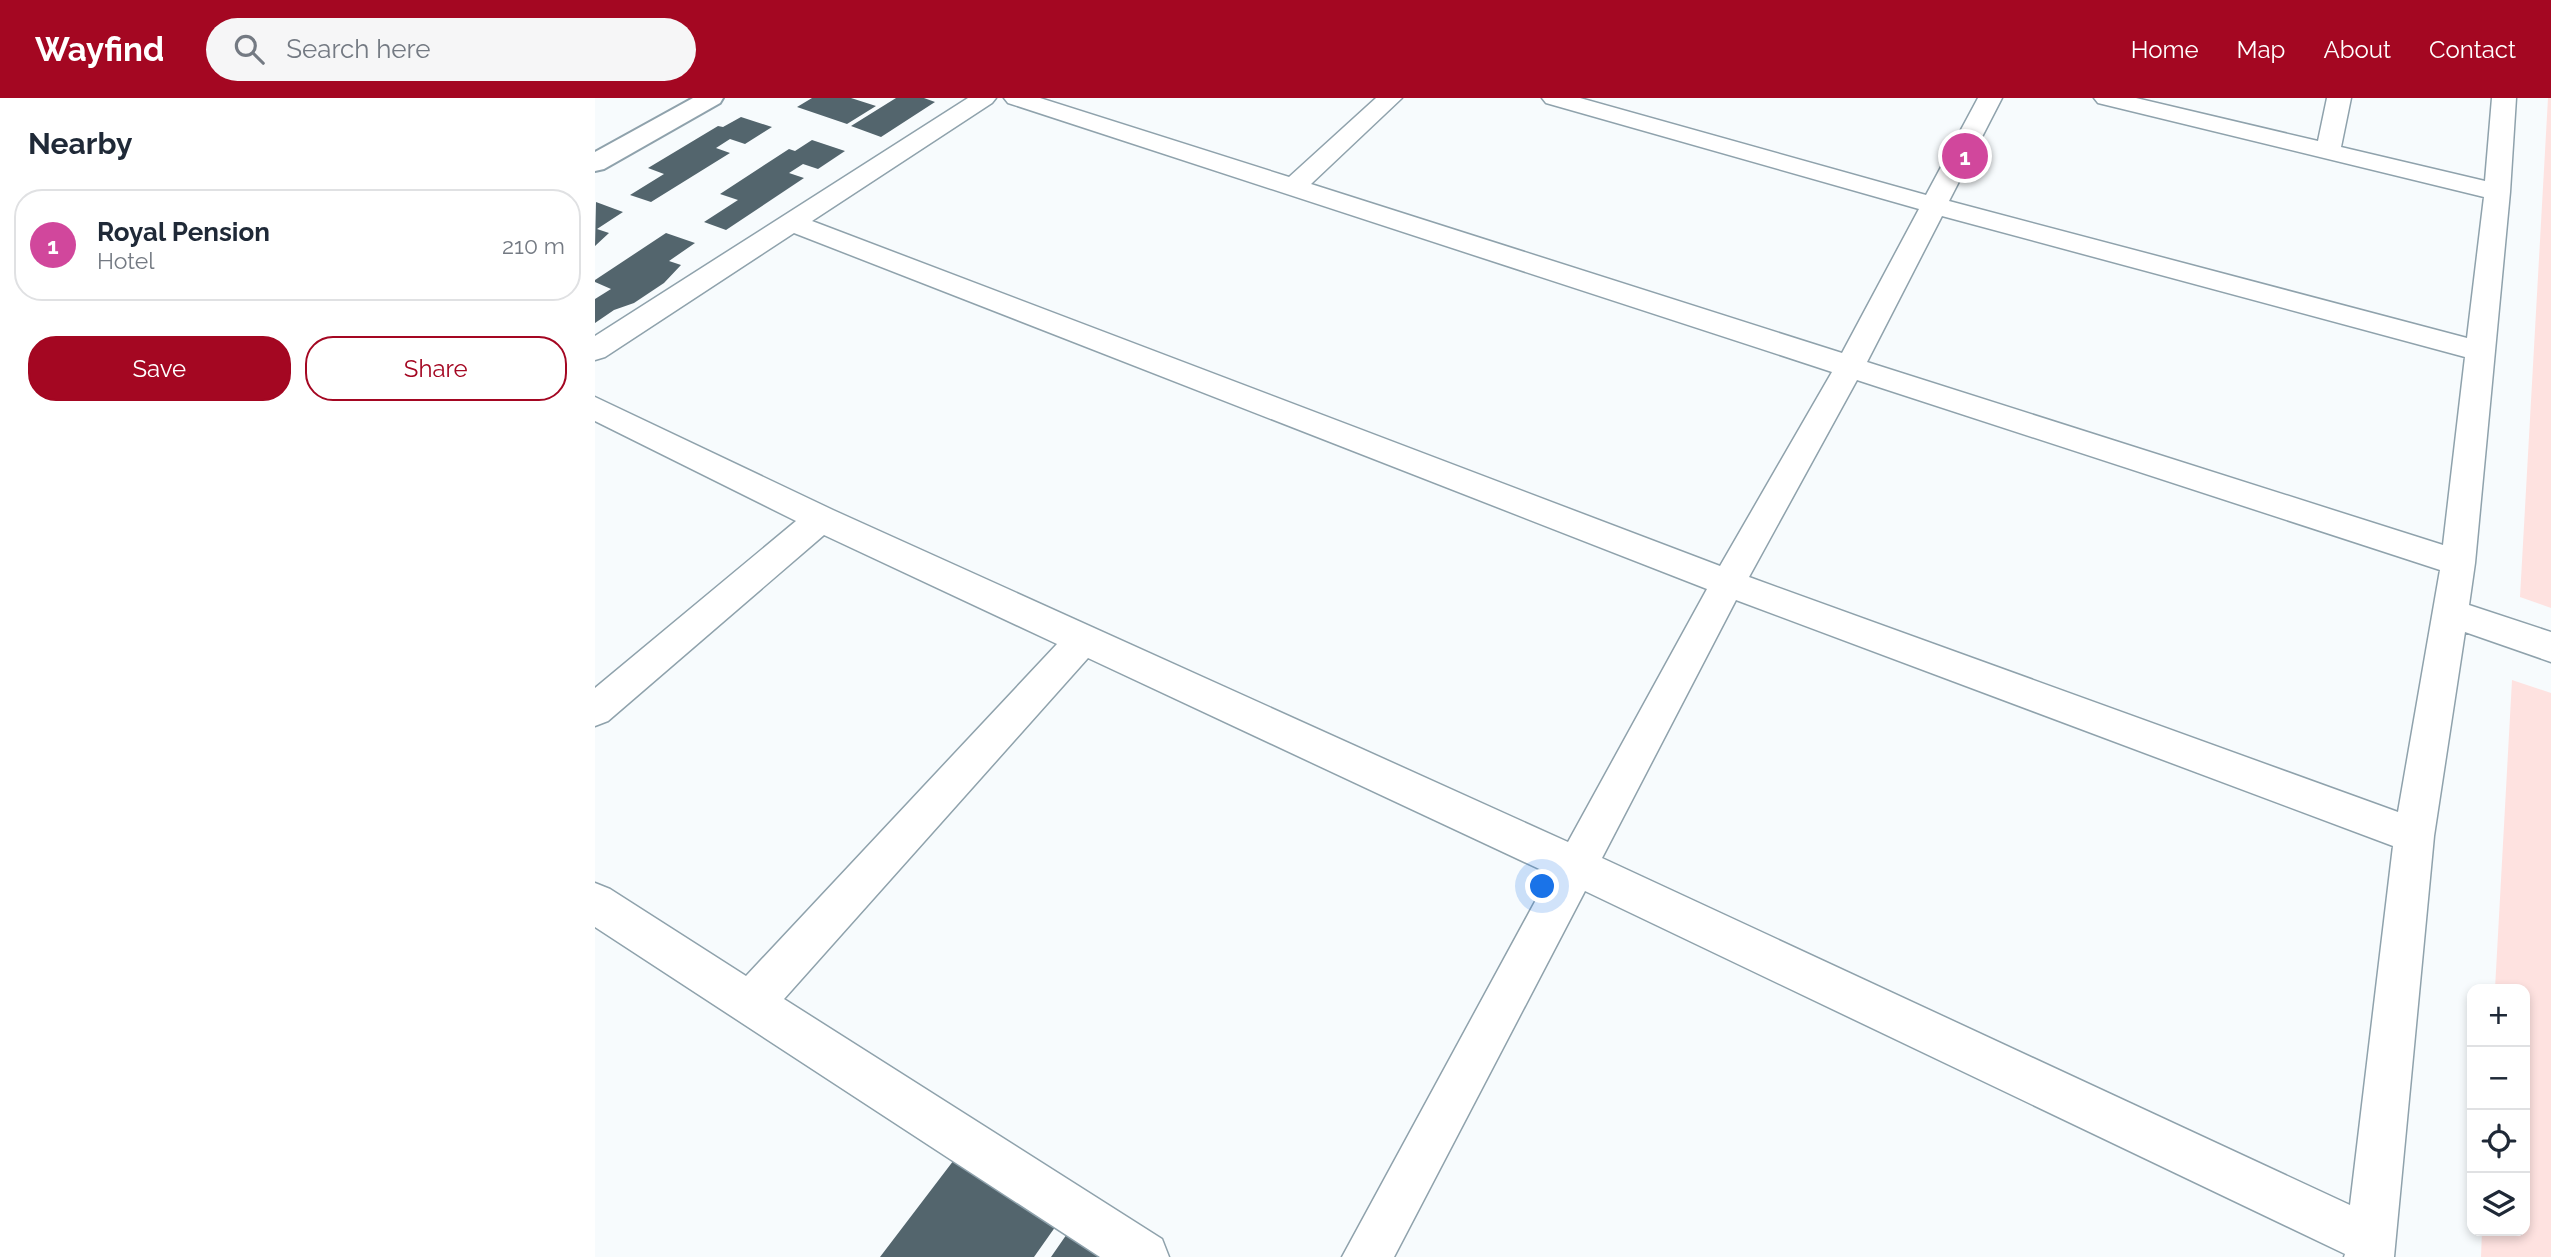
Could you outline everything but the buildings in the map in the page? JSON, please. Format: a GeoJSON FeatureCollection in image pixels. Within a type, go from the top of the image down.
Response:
{"type":"FeatureCollection","features":[{"type":"Feature","properties":{"kind":"street"},"geometry":{"type":"LineString","coordinates":[[595,163],[711,98]]}},
{"type":"Feature","properties":{"kind":"street"},"geometry":{"type":"LineString","coordinates":[[595,349],[984,98]]}},
{"type":"Feature","properties":{"kind":"street"},"geometry":{"type":"LineString","coordinates":[[1016,98],[2458,563]]}},
{"type":"Feature","properties":{"kind":"street"},"geometry":{"type":"LineString","coordinates":[[1294,186],[1390,98]]}},
{"type":"Feature","properties":{"kind":"street"},"geometry":{"type":"LineString","coordinates":[[1554,98],[1932,205],[2480,351]]}},
{"type":"Feature","properties":{"kind":"street"},"geometry":{"type":"LineString","coordinates":[[1367,1257],[1728,583],[1850,366],[1990,98]]}},
{"type":"Feature","properties":{"kind":"street"},"geometry":{"type":"LineString","coordinates":[[2106,98],[2497,192]]}},
{"type":"Feature","properties":{"kind":"street"},"geometry":{"type":"LineString","coordinates":[[2328,152],[2339,98]]}},
{"type":"Feature","properties":{"kind":"street"},"geometry":{"type":"LineString","coordinates":[[595,408],[821,519],[1578,867],[2369,1248],[2414,836],[2458,563],[2497,192],[2504,98]]}},
{"type":"Feature","properties":{"kind":"street"},"geometry":{"type":"LineString","coordinates":[[790,222],[1728,583],[2414,836]]}},
{"type":"Feature","properties":{"kind":"street"},"geometry":{"type":"LineString","coordinates":[[595,710],[821,519]]}},
{"type":"Feature","properties":{"kind":"street"},"geometry":{"type":"LineString","coordinates":[[2449,614],[2551,647]]}},
{"type":"Feature","properties":{"kind":"street"},"geometry":{"type":"LineString","coordinates":[[751,1003],[1083,640]]}},
{"type":"Feature","properties":{"kind":"street"},"geometry":{"type":"LineString","coordinates":[[595,903],[1144,1257]]}},
{"type":"Feature","properties":{"kind":"shaded area"},"geometry":{"type":"Polygon","coordinates":[[[2548,98],[2551,98],[2551,608],[2520,597],[2548,98]]]}},
{"type":"Feature","properties":{"kind":"shaded area"},"geometry":{"type":"Polygon","coordinates":[[[2512,680],[2551,693],[2551,1257],[2481,1257],[2482,1236],[2530,1236],[2530,984],[2495,984],[2512,680]]]}},
{"type":"Feature","properties":{"kind":"place","name":"Royal Pension"},"geometry":{"type":"Point","coordinates":[1965,156]}}]}
